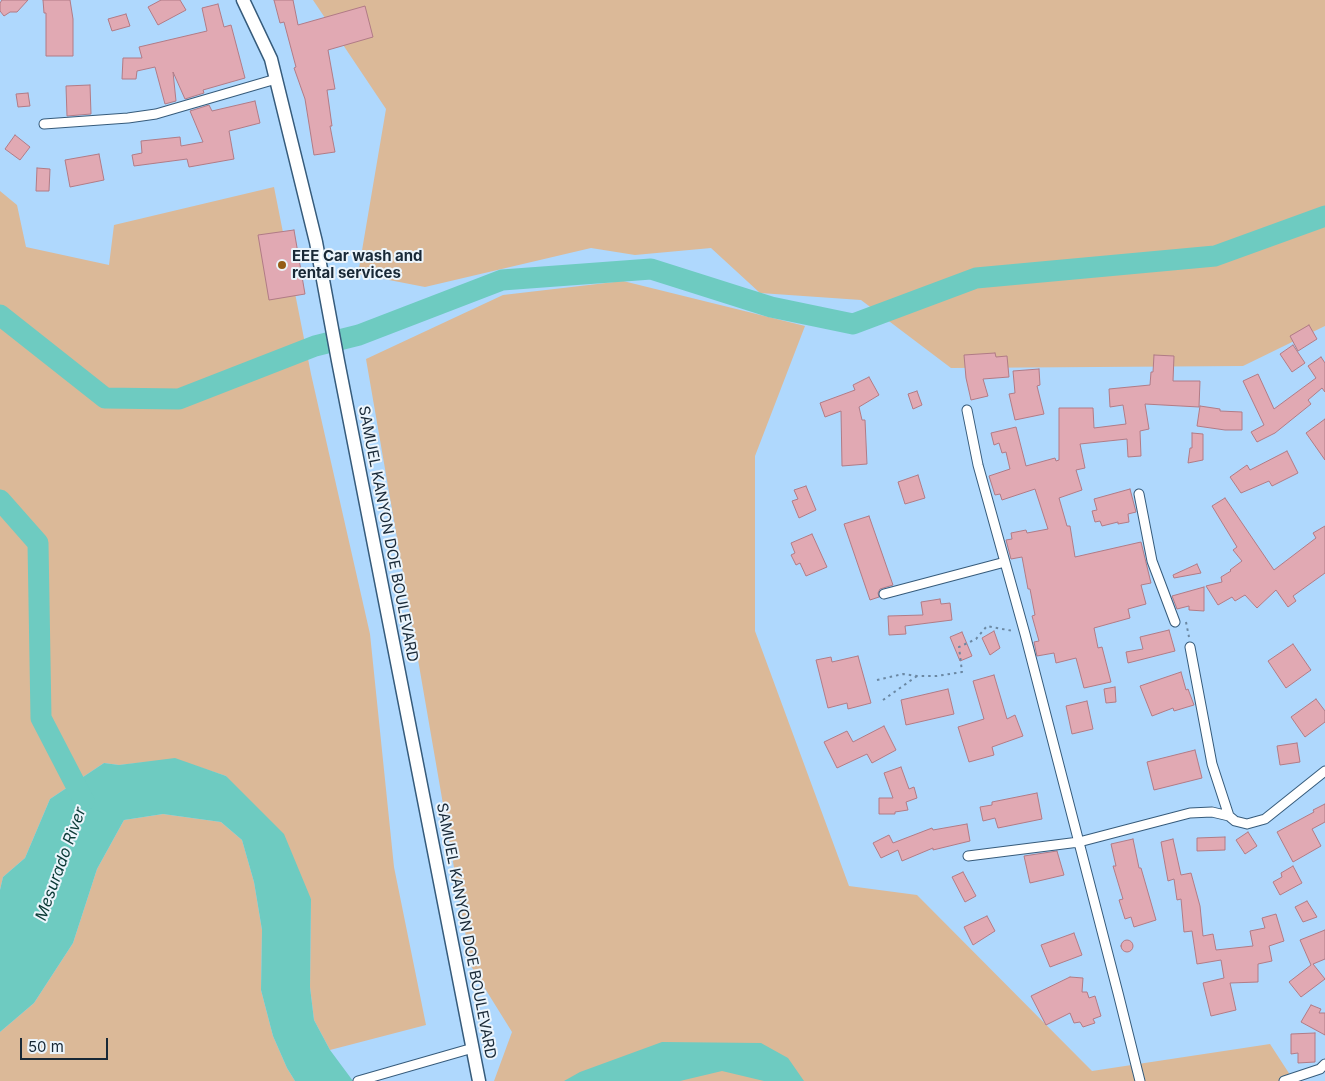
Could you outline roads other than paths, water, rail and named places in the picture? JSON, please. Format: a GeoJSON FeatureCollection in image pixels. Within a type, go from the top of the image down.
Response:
{"type":"FeatureCollection","features":[{"type":"Feature","properties":{"kind":"street","name":"SAMUEL KANYON DOE BOULEVARD"},"geometry":{"type":"LineString","coordinates":[[243,0],[271,59],[316,242],[479,1081]]}},
{"type":"Feature","properties":{"kind":"street"},"geometry":{"type":"LineString","coordinates":[[44,124],[156,114],[276,79]]}},
{"type":"Feature","properties":{"kind":"street"},"geometry":{"type":"LineString","coordinates":[[966,410],[978,465],[1025,634],[1140,1081]]}},
{"type":"Feature","properties":{"kind":"street"},"geometry":{"type":"LineString","coordinates":[[1139,494],[1152,561],[1175,622]]}},
{"type":"Feature","properties":{"kind":"street"},"geometry":{"type":"LineString","coordinates":[[884,594],[1005,562]]}},
{"type":"Feature","properties":{"kind":"street"},"geometry":{"type":"LineString","coordinates":[[1190,647],[1212,764],[1229,816]]}},
{"type":"Feature","properties":{"kind":"street"},"geometry":{"type":"LineString","coordinates":[[968,856],[1079,842],[1190,813],[1212,812],[1229,816],[1235,821],[1247,824],[1265,820],[1325,771]]}},
{"type":"Feature","properties":{"kind":"street"},"geometry":{"type":"LineString","coordinates":[[358,1081],[473,1048]]}},
{"type":"Feature","properties":{"kind":"street"},"geometry":{"type":"LineString","coordinates":[[1284,1081],[1320,1069],[1325,1064]]}},
{"type":"Feature","properties":{"kind":"water","name":"Mesurado River"},"geometry":{"type":"Polygon","coordinates":[[[175,758],[226,776],[284,834],[311,899],[310,987],[314,1020],[330,1050],[353,1081],[295,1081],[287,1068],[273,1036],[261,990],[262,930],[254,882],[242,840],[221,822],[163,814],[124,820],[97,869],[73,943],[34,1003],[0,1032],[0,890],[3,877],[25,858],[50,799],[104,763],[119,765],[175,758]]]}},
{"type":"Feature","properties":{"kind":"water"},"geometry":{"type":"Polygon","coordinates":[[[662,1042],[761,1043],[788,1058],[804,1081],[764,1081],[722,1071],[680,1081],[564,1081],[580,1072],[662,1042]]]}},
{"type":"Feature","properties":{"kind":"waterway"},"geometry":{"type":"LineString","coordinates":[[0,315],[105,398],[179,399],[315,346],[359,335],[502,280],[651,269],[771,307],[853,324],[976,278],[1215,256],[1325,216]]}},
{"type":"Feature","properties":{"kind":"waterway","name":"Mesurado River"},"geometry":{"type":"LineString","coordinates":[[0,500],[38,543],[41,718],[84,801]]}},
{"type":"Feature","properties":{"kind":"place","name":"EEE Car wash and rental services"},"geometry":{"type":"Point","coordinates":[282,265]}}]}
